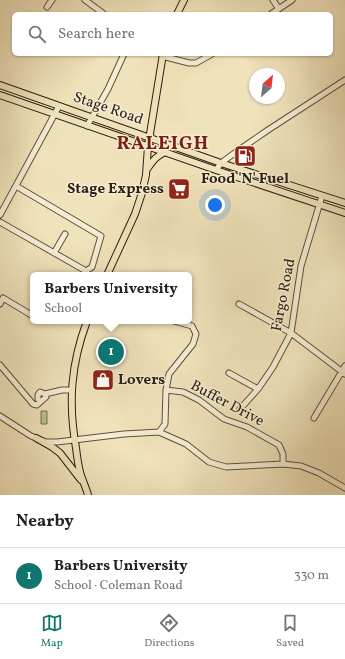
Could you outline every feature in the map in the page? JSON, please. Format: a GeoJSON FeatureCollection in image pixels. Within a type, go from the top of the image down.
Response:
{"type":"FeatureCollection","features":[{"type":"Feature","properties":{"kind":"main road"},"geometry":{"type":"LineString","coordinates":[[177,12],[184,0]]}},
{"type":"Feature","properties":{"kind":"main road"},"geometry":{"type":"LineString","coordinates":[[108,272],[135,214],[142,193],[147,169],[148,146],[163,56]]}},
{"type":"Feature","properties":{"kind":"main road","name":"Stage Road"},"geometry":{"type":"LineString","coordinates":[[0,85],[221,163],[345,204]]}},
{"type":"Feature","properties":{"kind":"main road","name":"Stage Road"},"geometry":{"type":"LineString","coordinates":[[0,95],[345,213]]}},
{"type":"Feature","properties":{"kind":"main road"},"geometry":{"type":"LineString","coordinates":[[147,169],[156,157],[165,152]]}},
{"type":"Feature","properties":{"kind":"main road"},"geometry":{"type":"LineString","coordinates":[[86,324],[81,337],[76,361],[72,390],[72,417],[80,472],[88,495]]}},
{"type":"Feature","properties":{"kind":"main road"},"geometry":{"type":"LineString","coordinates":[[36,438],[60,453],[85,486]]}},
{"type":"Feature","properties":{"kind":"street"},"geometry":{"type":"LineString","coordinates":[[47,7],[52,0]]}},
{"type":"Feature","properties":{"kind":"street"},"geometry":{"type":"LineString","coordinates":[[85,0],[101,12]]}},
{"type":"Feature","properties":{"kind":"street"},"geometry":{"type":"LineString","coordinates":[[273,0],[279,9]]}},
{"type":"Feature","properties":{"kind":"street"},"geometry":{"type":"LineString","coordinates":[[274,12],[292,0]]}},
{"type":"Feature","properties":{"kind":"street"},"geometry":{"type":"LineString","coordinates":[[87,126],[108,89],[123,56]]}},
{"type":"Feature","properties":{"kind":"street"},"geometry":{"type":"LineString","coordinates":[[166,56],[189,63],[196,63],[208,56]]}},
{"type":"Feature","properties":{"kind":"street"},"geometry":{"type":"LineString","coordinates":[[216,170],[221,163],[262,134],[345,80]]}},
{"type":"Feature","properties":{"kind":"street"},"geometry":{"type":"LineString","coordinates":[[0,215],[59,106]]}},
{"type":"Feature","properties":{"kind":"street"},"geometry":{"type":"LineString","coordinates":[[0,222],[86,271],[92,267],[101,236],[16,186]]}},
{"type":"Feature","properties":{"kind":"street","name":"Fargo Road"},"geometry":{"type":"LineString","coordinates":[[240,409],[258,389],[273,367],[291,333],[301,266],[322,196]]}},
{"type":"Feature","properties":{"kind":"street"},"geometry":{"type":"LineString","coordinates":[[54,253],[65,234]]}},
{"type":"Feature","properties":{"kind":"street"},"geometry":{"type":"LineString","coordinates":[[0,304],[3,298],[30,314]]}},
{"type":"Feature","properties":{"kind":"street"},"geometry":{"type":"LineString","coordinates":[[239,304],[291,333],[344,370],[314,418]]}},
{"type":"Feature","properties":{"kind":"street"},"geometry":{"type":"LineString","coordinates":[[159,432],[165,424],[166,390],[169,374],[193,344],[196,334],[192,326],[185,324]]}},
{"type":"Feature","properties":{"kind":"street"},"geometry":{"type":"LineString","coordinates":[[0,365],[33,404]]}},
{"type":"Feature","properties":{"kind":"street"},"geometry":{"type":"LineString","coordinates":[[229,374],[258,389]]}},
{"type":"Feature","properties":{"kind":"street"},"geometry":{"type":"LineString","coordinates":[[33,404],[38,399],[40,392],[45,394],[62,390],[72,390]]}},
{"type":"Feature","properties":{"kind":"street","name":"Buffer Drive"},"geometry":{"type":"LineString","coordinates":[[166,390],[183,392],[199,400],[224,420],[247,427],[279,446],[283,454],[283,464]]}},
{"type":"Feature","properties":{"kind":"street"},"geometry":{"type":"LineString","coordinates":[[33,404],[37,405],[41,402],[46,397],[45,394]]}},
{"type":"Feature","properties":{"kind":"street"},"geometry":{"type":"LineString","coordinates":[[0,416],[31,436],[46,442],[159,432],[186,444],[208,462],[214,464],[226,466],[283,464],[301,466],[320,473],[345,488]]}},
{"type":"Feature","properties":{"kind":"green space"},"geometry":{"type":"Polygon","coordinates":[[[41,411],[47,411],[47,424],[41,424],[41,411]]]}},
{"type":"Feature","properties":{"kind":"place","name":"Food 'N' Fuel"},"geometry":{"type":"Point","coordinates":[245,156]}},
{"type":"Feature","properties":{"kind":"place","name":"Stage Express"},"geometry":{"type":"Point","coordinates":[179,189]}},
{"type":"Feature","properties":{"kind":"place","name":"Barbers University"},"geometry":{"type":"Point","coordinates":[111,352]}},
{"type":"Feature","properties":{"kind":"place","name":"Lovers"},"geometry":{"type":"Point","coordinates":[103,380]}},
{"type":"Feature","properties":{"kind":"district","name":"RALEIGH"},"geometry":{"type":"Point","coordinates":[163,144]}}]}
